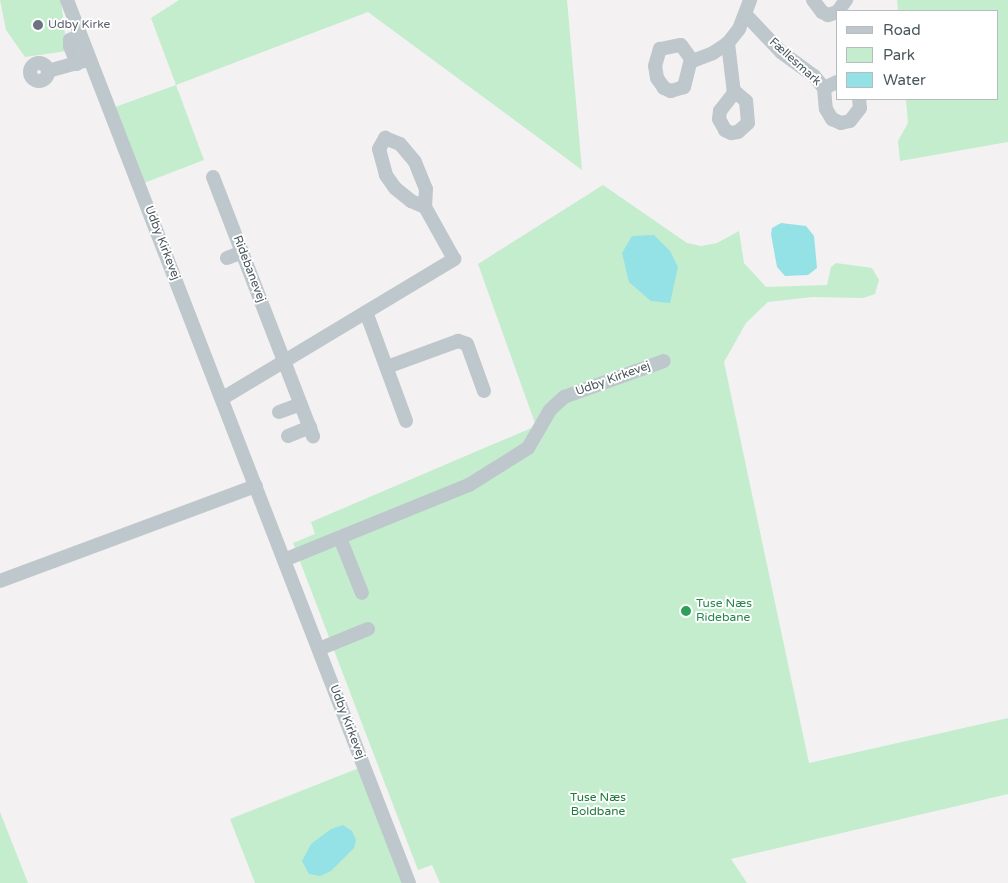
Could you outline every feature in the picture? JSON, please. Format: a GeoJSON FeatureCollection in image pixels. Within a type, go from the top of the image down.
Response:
{"type":"FeatureCollection","features":[{"type":"Feature","properties":{"kind":"street","name":"Udby Kirkevej"},"geometry":{"type":"LineString","coordinates":[[67,0],[79,36],[83,62],[223,398],[410,883]]}},
{"type":"Feature","properties":{"kind":"street"},"geometry":{"type":"LineString","coordinates":[[691,59],[713,53],[728,42],[746,15],[750,0]]}},
{"type":"Feature","properties":{"kind":"street"},"geometry":{"type":"LineString","coordinates":[[813,0],[822,12],[828,15],[836,13]]}},
{"type":"Feature","properties":{"kind":"street","name":"Fællesmark"},"geometry":{"type":"LineString","coordinates":[[746,15],[781,52],[803,66],[824,88],[826,109],[832,119],[841,123],[856,116],[860,100]]}},
{"type":"Feature","properties":{"kind":"street"},"geometry":{"type":"LineString","coordinates":[[728,42],[734,90]]}},
{"type":"Feature","properties":{"kind":"street"},"geometry":{"type":"LineString","coordinates":[[48,71],[83,62]]}},
{"type":"Feature","properties":{"kind":"street","name":"Fællesmark"},"geometry":{"type":"LineString","coordinates":[[824,88],[836,82]]}},
{"type":"Feature","properties":{"kind":"street"},"geometry":{"type":"LineString","coordinates":[[223,398],[454,259],[425,207],[426,189],[414,162],[400,144],[385,138],[379,149],[386,175],[395,188],[411,201],[425,207]]}},
{"type":"Feature","properties":{"kind":"street","name":"Ridebanevej"},"geometry":{"type":"LineString","coordinates":[[213,177],[312,432],[288,436]]}},
{"type":"Feature","properties":{"kind":"street"},"geometry":{"type":"LineString","coordinates":[[227,258],[243,252]]}},
{"type":"Feature","properties":{"kind":"street"},"geometry":{"type":"LineString","coordinates":[[366,312],[406,421]]}},
{"type":"Feature","properties":{"kind":"street"},"geometry":{"type":"LineString","coordinates":[[387,367],[458,341],[467,344],[484,391]]}},
{"type":"Feature","properties":{"kind":"street","name":"Udby Kirkevej"},"geometry":{"type":"LineString","coordinates":[[284,560],[469,485],[528,448],[550,410],[564,397],[664,361]]}},
{"type":"Feature","properties":{"kind":"street"},"geometry":{"type":"LineString","coordinates":[[279,412],[301,404]]}},
{"type":"Feature","properties":{"kind":"street"},"geometry":{"type":"LineString","coordinates":[[0,581],[256,486]]}},
{"type":"Feature","properties":{"kind":"street"},"geometry":{"type":"LineString","coordinates":[[340,538],[362,593]]}},
{"type":"Feature","properties":{"kind":"street"},"geometry":{"type":"LineString","coordinates":[[319,649],[368,629]]}},
{"type":"Feature","properties":{"kind":"green space"},"geometry":{"type":"Polygon","coordinates":[[[0,0],[61,0],[67,51],[25,57],[6,30],[0,0]]]}},
{"type":"Feature","properties":{"kind":"green space"},"geometry":{"type":"Polygon","coordinates":[[[179,0],[567,0],[582,170],[368,12],[176,85],[151,18],[179,0]]]}},
{"type":"Feature","properties":{"kind":"green space"},"geometry":{"type":"Polygon","coordinates":[[[897,0],[1008,0],[1008,142],[900,161],[898,141],[908,123],[906,100],[998,100],[998,10],[898,10],[897,0]]]}},
{"type":"Feature","properties":{"kind":"green space"},"geometry":{"type":"Polygon","coordinates":[[[176,85],[204,160],[144,183],[115,107],[176,85]]]}},
{"type":"Feature","properties":{"kind":"green space","name":"Tuse Næs Boldbane"},"geometry":{"type":"Polygon","coordinates":[[[603,185],[687,243],[701,246],[717,243],[739,231],[744,263],[766,287],[827,285],[831,267],[836,263],[872,268],[879,280],[875,294],[863,298],[812,297],[768,302],[746,323],[724,362],[809,763],[1008,718],[1008,794],[731,859],[747,883],[440,883],[432,865],[418,870],[293,543],[315,534],[311,522],[536,426],[478,264],[603,185]]]}},
{"type":"Feature","properties":{"kind":"green space"},"geometry":{"type":"Polygon","coordinates":[[[359,768],[404,883],[255,883],[230,819],[359,768]]]}},
{"type":"Feature","properties":{"kind":"green space"},"geometry":{"type":"Polygon","coordinates":[[[0,812],[28,883],[0,883],[0,812]]]}},
{"type":"Feature","properties":{"kind":"water"},"geometry":{"type":"Polygon","coordinates":[[[781,223],[806,226],[814,236],[817,268],[808,275],[785,276],[777,267],[771,234],[772,228],[781,223]]]}},
{"type":"Feature","properties":{"kind":"water"},"geometry":{"type":"Polygon","coordinates":[[[654,235],[670,251],[678,267],[670,303],[651,301],[629,282],[622,253],[632,236],[654,235]]]}},
{"type":"Feature","properties":{"kind":"water"},"geometry":{"type":"Polygon","coordinates":[[[343,825],[352,831],[356,840],[354,848],[331,871],[320,876],[309,874],[302,861],[311,844],[331,829],[343,825]]]}},
{"type":"Feature","properties":{"kind":"place","name":"Udby Kirke"},"geometry":{"type":"Point","coordinates":[38,25]}},
{"type":"Feature","properties":{"kind":"place","name":"Tuse Næs Ridebane"},"geometry":{"type":"Point","coordinates":[686,611]}}]}
